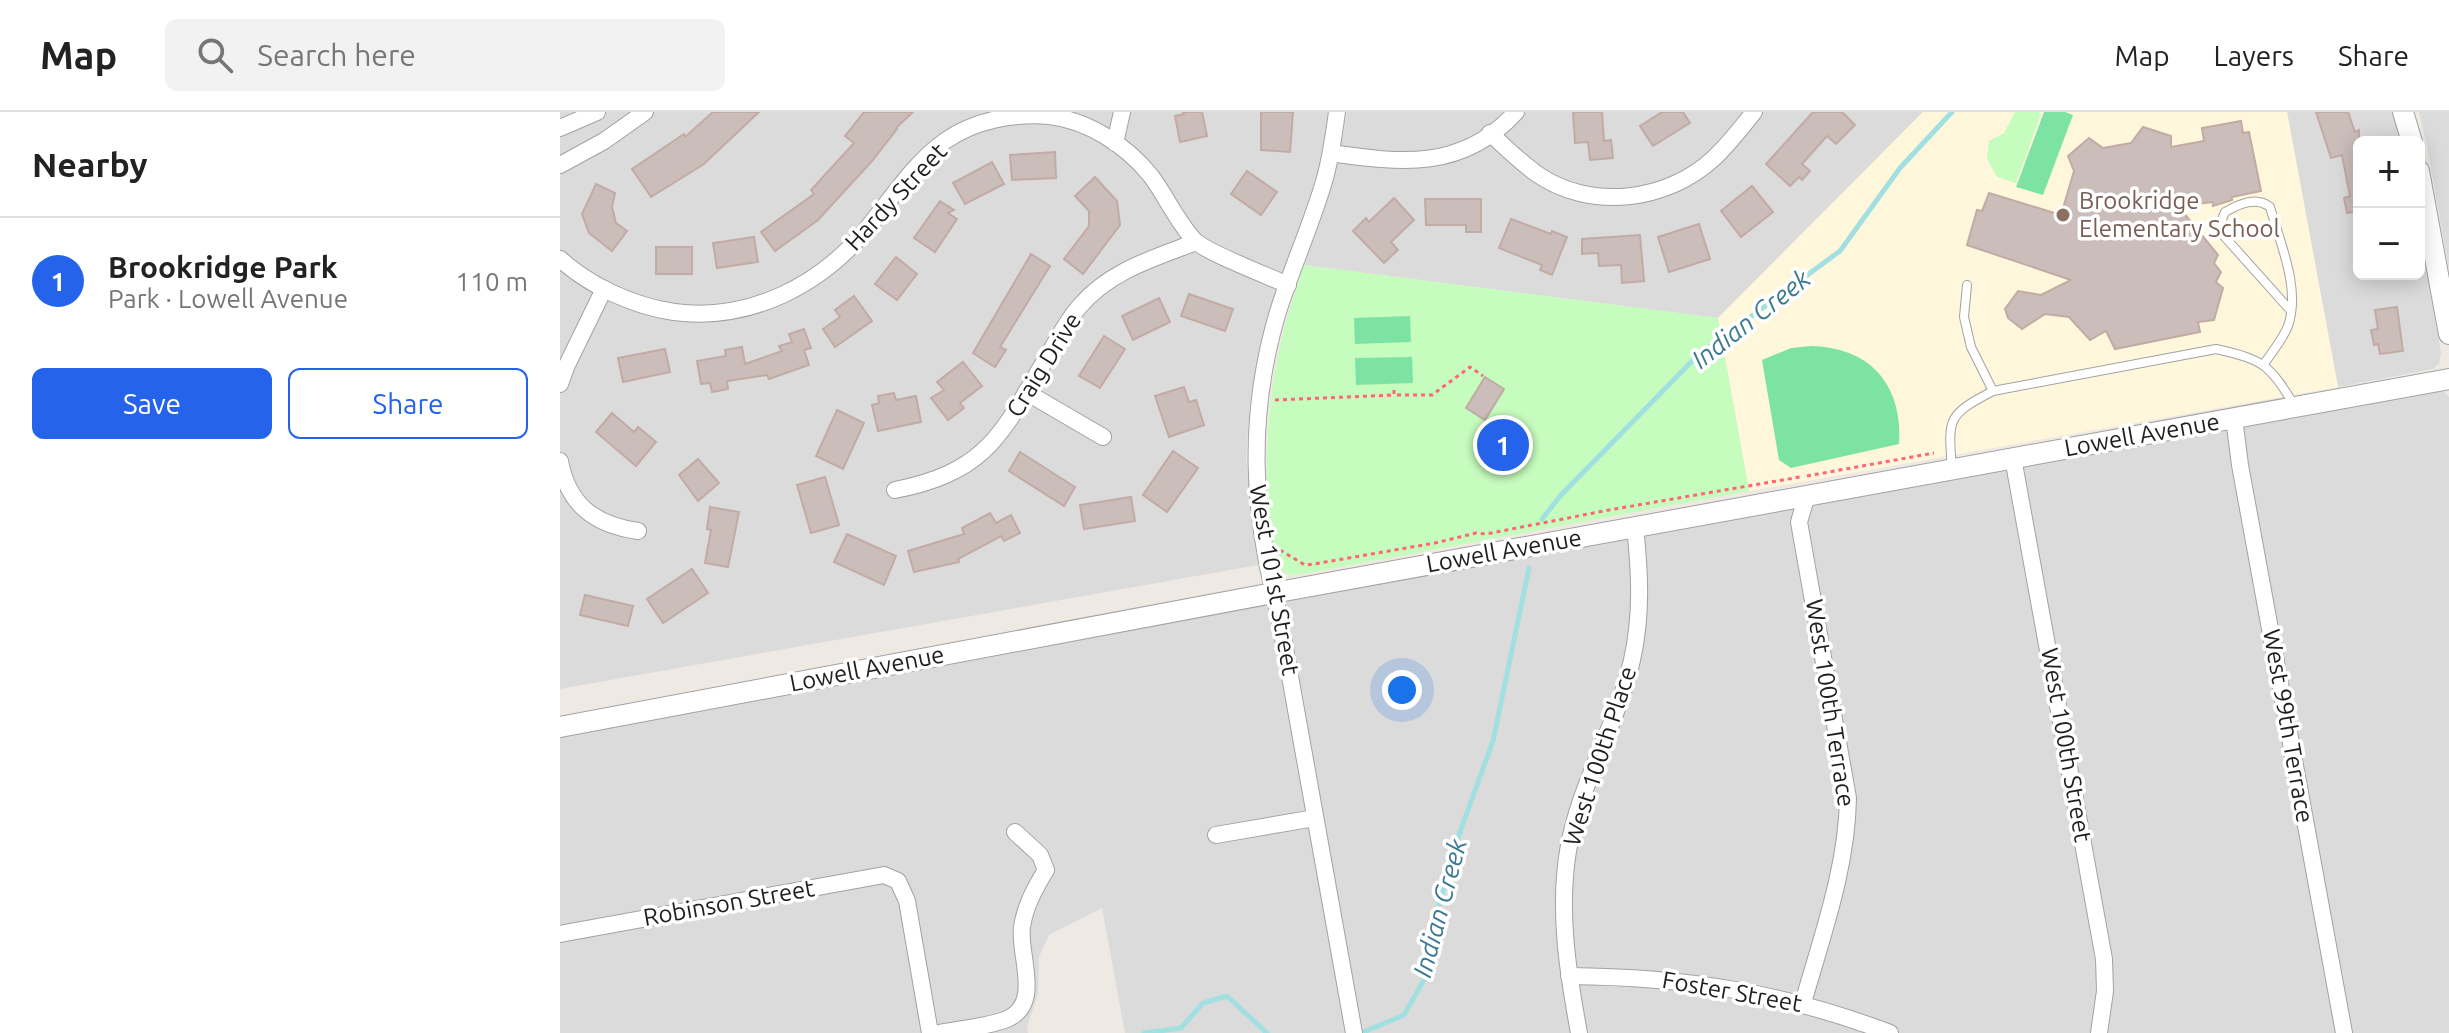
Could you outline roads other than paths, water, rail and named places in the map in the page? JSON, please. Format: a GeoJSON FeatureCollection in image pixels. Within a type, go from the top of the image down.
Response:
{"type":"FeatureCollection","features":[{"type":"Feature","properties":{"kind":"street"},"geometry":{"type":"LineString","coordinates":[[560,128],[597,112]]}},
{"type":"Feature","properties":{"kind":"street"},"geometry":{"type":"LineString","coordinates":[[560,165],[604,141],[645,112]]}},
{"type":"Feature","properties":{"kind":"street"},"geometry":{"type":"LineString","coordinates":[[1115,143],[1122,112]]}},
{"type":"Feature","properties":{"kind":"street","name":"West 101st Street"},"geometry":{"type":"LineString","coordinates":[[1337,112],[1324,180],[1269,347],[1259,400],[1255,466],[1258,514],[1354,1033]]}},
{"type":"Feature","properties":{"kind":"street"},"geometry":{"type":"LineString","coordinates":[[1331,153],[1389,161],[1430,160],[1458,152],[1490,133],[1516,112]]}},
{"type":"Feature","properties":{"kind":"street"},"geometry":{"type":"LineString","coordinates":[[1490,133],[1551,182],[1593,195],[1623,197],[1651,193],[1684,180],[1712,160],[1754,112]]}},
{"type":"Feature","properties":{"kind":"street"},"geometry":{"type":"LineString","coordinates":[[2403,112],[2410,136]]}},
{"type":"Feature","properties":{"kind":"street","name":"Hardy Street"},"geometry":{"type":"LineString","coordinates":[[560,259],[604,289],[651,307],[686,313],[716,313],[758,305],[785,295],[818,276],[844,254],[929,155],[946,140],[990,120],[1028,115],[1052,116],[1080,123],[1131,153],[1152,177],[1196,242]]}},
{"type":"Feature","properties":{"kind":"street"},"geometry":{"type":"LineString","coordinates":[[2425,204],[2449,334]]}},
{"type":"Feature","properties":{"kind":"street"},"geometry":{"type":"LineString","coordinates":[[1196,242],[1288,285]]}},
{"type":"Feature","properties":{"kind":"street","name":"Craig Drive"},"geometry":{"type":"LineString","coordinates":[[895,490],[942,477],[980,455],[1003,430],[1078,308],[1099,287],[1140,264],[1196,242]]}},
{"type":"Feature","properties":{"kind":"street"},"geometry":{"type":"LineString","coordinates":[[560,384],[604,289]]}},
{"type":"Feature","properties":{"kind":"street","name":"Lowell Avenue"},"geometry":{"type":"LineString","coordinates":[[560,727],[1273,593],[2449,379]]}},
{"type":"Feature","properties":{"kind":"street"},"geometry":{"type":"LineString","coordinates":[[1026,392],[1103,437]]}},
{"type":"Feature","properties":{"kind":"street","name":"West 99th Terrace"},"geometry":{"type":"LineString","coordinates":[[2234,418],[2344,1033]]}},
{"type":"Feature","properties":{"kind":"street","name":"West 100th Street"},"geometry":{"type":"LineString","coordinates":[[2013,458],[2104,959],[2105,991],[2099,1033]]}},
{"type":"Feature","properties":{"kind":"street"},"geometry":{"type":"LineString","coordinates":[[560,461],[571,493],[583,509],[607,524],[638,531]]}},
{"type":"Feature","properties":{"kind":"street","name":"West 100th Terrace"},"geometry":{"type":"LineString","coordinates":[[1803,1003],[1843,859],[1848,798],[1799,522],[1807,495]]}},
{"type":"Feature","properties":{"kind":"street","name":"West 100th Place"},"geometry":{"type":"LineString","coordinates":[[1579,1033],[1564,938],[1564,891],[1579,806],[1631,662],[1639,622],[1641,591],[1635,527]]}},
{"type":"Feature","properties":{"kind":"street"},"geometry":{"type":"LineString","coordinates":[[1216,835],[1315,818]]}},
{"type":"Feature","properties":{"kind":"street"},"geometry":{"type":"LineString","coordinates":[[939,1033],[1008,1018],[1025,997],[1027,970],[1022,928],[1032,893],[1046,870],[1040,855],[1015,832]]}},
{"type":"Feature","properties":{"kind":"street","name":"Robinson Street"},"geometry":{"type":"LineString","coordinates":[[560,934],[884,875],[898,881],[907,901],[930,1033]]}},
{"type":"Feature","properties":{"kind":"street","name":"Foster Street"},"geometry":{"type":"LineString","coordinates":[[1569,976],[1671,979],[1745,990],[1803,1003],[1890,1033]]}},
{"type":"Feature","properties":{"kind":"lane"},"geometry":{"type":"LineString","coordinates":[[2264,364],[2287,328],[2291,311],[2292,290],[2270,207],[2263,202],[2252,201],[2225,212],[2220,224],[2223,235],[2291,311]]}},
{"type":"Feature","properties":{"kind":"lane"},"geometry":{"type":"LineString","coordinates":[[1967,285],[1964,317],[1971,347],[1993,391]]}},
{"type":"Feature","properties":{"kind":"lane"},"geometry":{"type":"LineString","coordinates":[[1952,469],[1949,434],[1955,417],[1963,406],[1993,391],[2216,349],[2264,364],[2296,407]]}},
{"type":"Feature","properties":{"kind":"waterway","name":"Indian Creek"},"geometry":{"type":"LineString","coordinates":[[1542,519],[1561,495],[1697,356],[1840,251],[1900,168],[1952,112]]}},
{"type":"Feature","properties":{"kind":"waterway","name":"Indian Creek"},"geometry":{"type":"LineString","coordinates":[[1361,1033],[1404,1015],[1430,969],[1437,914],[1452,854],[1493,741],[1529,568]]}},
{"type":"Feature","properties":{"kind":"waterway","name":"Indian Creek"},"geometry":{"type":"LineString","coordinates":[[1144,1033],[1181,1028],[1203,1003],[1227,996],[1267,1033]]}},
{"type":"Feature","properties":{"kind":"place","name":"Brookridge Elementary School"},"geometry":{"type":"Point","coordinates":[2063,215]}},
{"type":"Feature","properties":{"kind":"place","name":"Brookridge Park"},"geometry":{"type":"Point","coordinates":[1503,445]}}]}
